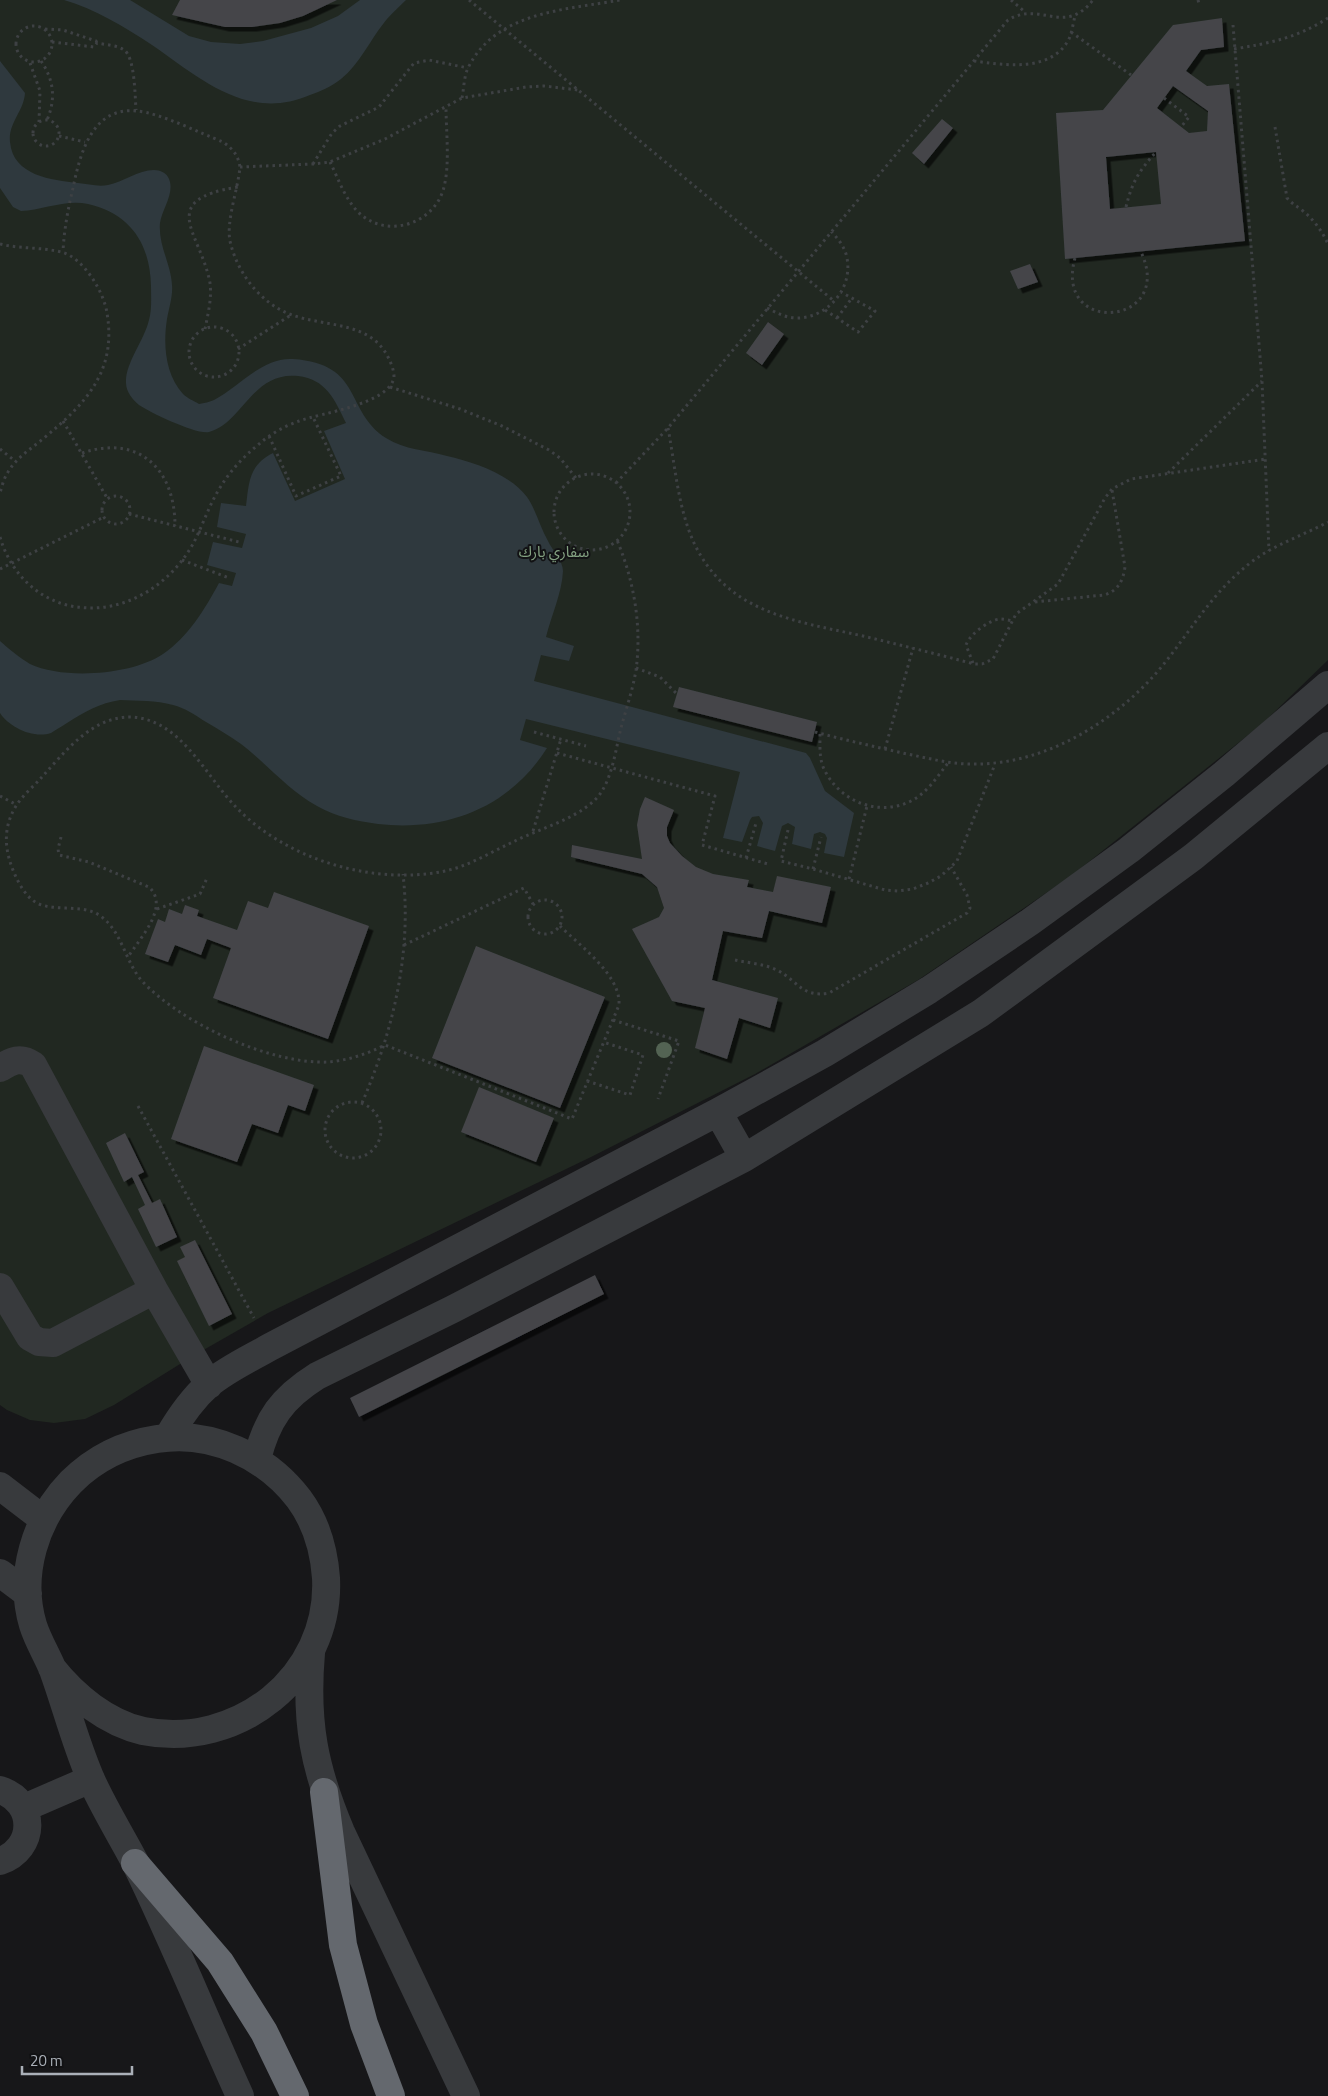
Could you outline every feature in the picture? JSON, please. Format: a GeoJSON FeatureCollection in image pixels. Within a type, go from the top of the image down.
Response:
{"type":"FeatureCollection","features":[{"type":"Feature","properties":{"kind":"highway"},"geometry":{"type":"LineString","coordinates":[[324,1792],[343,1945],[364,2024],[391,2096]]}},
{"type":"Feature","properties":{"kind":"highway"},"geometry":{"type":"LineString","coordinates":[[135,1863],[220,1962],[264,2032],[295,2096]]}},
{"type":"Feature","properties":{"kind":"street"},"geometry":{"type":"LineString","coordinates":[[168,1437],[179,1418],[209,1385],[227,1372],[270,1347],[718,1112],[833,1048],[929,990],[1030,922],[1129,850],[1224,774],[1328,685]]}},
{"type":"Feature","properties":{"kind":"street"},"geometry":{"type":"LineString","coordinates":[[257,1459],[262,1438],[280,1407],[299,1387],[317,1376],[453,1309],[744,1158],[982,1012],[1193,857],[1328,746]]}},
{"type":"Feature","properties":{"kind":"street"},"geometry":{"type":"LineString","coordinates":[[0,1068],[19,1059],[32,1065],[154,1290],[209,1385]]}},
{"type":"Feature","properties":{"kind":"street"},"geometry":{"type":"LineString","coordinates":[[718,1112],[744,1158]]}},
{"type":"Feature","properties":{"kind":"street"},"geometry":{"type":"LineString","coordinates":[[0,1286],[30,1337],[40,1342],[53,1343],[154,1290]]}},
{"type":"Feature","properties":{"kind":"street"},"geometry":{"type":"LineString","coordinates":[[240,2096],[135,1863],[91,1779],[74,1738],[52,1668],[40,1645],[32,1620],[28,1594],[28,1568],[34,1543],[44,1519],[66,1487],[82,1471],[108,1453],[137,1442],[168,1437],[199,1438],[229,1446],[257,1459],[281,1478],[301,1502],[316,1530],[325,1559],[326,1590],[323,1613],[312,1650],[308,1683],[309,1717],[314,1750],[324,1792],[340,1832],[466,2096]]}},
{"type":"Feature","properties":{"kind":"street"},"geometry":{"type":"LineString","coordinates":[[0,1486],[44,1519]]}},
{"type":"Feature","properties":{"kind":"street"},"geometry":{"type":"LineString","coordinates":[[0,1573],[28,1594]]}},
{"type":"Feature","properties":{"kind":"street"},"geometry":{"type":"LineString","coordinates":[[52,1668],[69,1689],[114,1721],[140,1730],[168,1734],[196,1733],[224,1727],[275,1698],[295,1676],[312,1650]]}},
{"type":"Feature","properties":{"kind":"street"},"geometry":{"type":"LineString","coordinates":[[24,1808],[91,1779]]}},
{"type":"Feature","properties":{"kind":"street"},"geometry":{"type":"LineString","coordinates":[[0,1790],[15,1797],[24,1808],[28,1822],[27,1836],[20,1848],[9,1858],[0,1861]]}},
{"type":"Feature","properties":{"kind":"path"},"geometry":{"type":"LineString","coordinates":[[470,0],[834,301]]}},
{"type":"Feature","properties":{"kind":"path"},"geometry":{"type":"LineString","coordinates":[[462,98],[468,68],[484,45],[504,28],[545,12],[620,0]]}},
{"type":"Feature","properties":{"kind":"path"},"geometry":{"type":"LineString","coordinates":[[1011,0],[1026,12],[1054,18],[1075,16],[1093,0]]}},
{"type":"Feature","properties":{"kind":"path"},"geometry":{"type":"LineString","coordinates":[[616,483],[668,428],[1008,20],[1026,12]]}},
{"type":"Feature","properties":{"kind":"path"},"geometry":{"type":"LineString","coordinates":[[974,60],[1020,66],[1034,63],[1059,50],[1068,41],[1075,16]]}},
{"type":"Feature","properties":{"kind":"path"},"geometry":{"type":"LineString","coordinates":[[1234,49],[1278,41],[1309,30],[1328,18]]}},
{"type":"Feature","properties":{"kind":"path"},"geometry":{"type":"LineString","coordinates":[[1233,24],[1262,380],[1269,551]]}},
{"type":"Feature","properties":{"kind":"path"},"geometry":{"type":"LineString","coordinates":[[45,29],[52,42],[48,56],[42,61],[30,62],[22,59],[17,52],[15,44],[17,36],[29,26],[63,30],[98,43],[119,48],[128,53],[132,63],[136,110]]}},
{"type":"Feature","properties":{"kind":"path"},"geometry":{"type":"LineString","coordinates":[[1072,32],[1131,75]]}},
{"type":"Feature","properties":{"kind":"path"},"geometry":{"type":"LineString","coordinates":[[52,42],[86,47],[94,47],[98,43]]}},
{"type":"Feature","properties":{"kind":"path"},"geometry":{"type":"LineString","coordinates":[[313,164],[332,133],[340,126],[379,107],[414,64],[429,60],[468,68]]}},
{"type":"Feature","properties":{"kind":"path"},"geometry":{"type":"LineString","coordinates":[[42,61],[47,70],[52,90],[51,110],[47,120]]}},
{"type":"Feature","properties":{"kind":"path"},"geometry":{"type":"LineString","coordinates":[[30,62],[40,91],[39,122],[32,132],[36,142],[46,147],[52,145],[59,136]]}},
{"type":"Feature","properties":{"kind":"path"},"geometry":{"type":"LineString","coordinates":[[240,167],[330,162],[385,140],[462,98],[526,87],[544,86],[578,90]]}},
{"type":"Feature","properties":{"kind":"path"},"geometry":{"type":"LineString","coordinates":[[1164,98],[1189,117],[1181,127]]}},
{"type":"Feature","properties":{"kind":"path"},"geometry":{"type":"LineString","coordinates":[[330,162],[343,189],[364,217],[383,226],[404,226],[423,218],[438,203],[444,187],[446,168],[446,106]]}},
{"type":"Feature","properties":{"kind":"path"},"geometry":{"type":"LineString","coordinates":[[0,537],[11,564],[20,576],[43,595],[76,608],[113,606],[135,600],[152,590],[182,560],[199,531],[217,492],[231,471],[245,455],[269,436],[299,421],[377,398],[390,387],[394,377],[392,364],[385,351],[375,340],[362,332],[291,315],[269,302],[245,279],[236,260],[230,239],[240,167],[238,157],[232,148],[223,142],[151,114],[136,110],[123,111],[112,115],[101,121],[85,142],[79,159],[65,225],[63,252]]}},
{"type":"Feature","properties":{"kind":"path"},"geometry":{"type":"LineString","coordinates":[[39,122],[47,120],[56,125],[59,136]]}},
{"type":"Feature","properties":{"kind":"path"},"geometry":{"type":"LineString","coordinates":[[1275,127],[1287,198],[1312,219],[1328,244]]}},
{"type":"Feature","properties":{"kind":"path"},"geometry":{"type":"LineString","coordinates":[[59,136],[85,142]]}},
{"type":"Feature","properties":{"kind":"path"},"geometry":{"type":"LineString","coordinates":[[1126,207],[1131,186],[1142,168],[1156,152]]}},
{"type":"Feature","properties":{"kind":"path"},"geometry":{"type":"LineString","coordinates":[[205,329],[210,299],[210,285],[206,267],[189,224],[189,215],[192,207],[203,195],[218,190],[238,187]]}},
{"type":"Feature","properties":{"kind":"path"},"geometry":{"type":"LineString","coordinates":[[768,308],[780,315],[795,318],[810,317],[825,310],[834,301],[841,292],[847,274],[847,258],[841,243],[831,231]]}},
{"type":"Feature","properties":{"kind":"path"},"geometry":{"type":"LineString","coordinates":[[0,244],[63,252],[79,263],[100,289],[106,307],[109,339],[100,378],[89,395],[63,421],[16,461],[7,474],[0,494]]}},
{"type":"Feature","properties":{"kind":"path"},"geometry":{"type":"LineString","coordinates":[[1074,258],[1071,272],[1072,285],[1078,297],[1088,307],[1100,313],[1113,314],[1126,310],[1138,302],[1145,291],[1149,278],[1147,265],[1141,252]]}},
{"type":"Feature","properties":{"kind":"path"},"geometry":{"type":"LineString","coordinates":[[825,310],[858,332],[875,311],[841,292]]}},
{"type":"Feature","properties":{"kind":"path"},"geometry":{"type":"LineString","coordinates":[[837,318],[852,298]]}},
{"type":"Feature","properties":{"kind":"path"},"geometry":{"type":"LineString","coordinates":[[238,349],[291,315]]}},
{"type":"Feature","properties":{"kind":"path"},"geometry":{"type":"LineString","coordinates":[[212,328],[227,331],[237,342],[238,358],[235,366],[222,376],[205,376],[198,371],[189,357],[189,348],[192,340],[205,329],[212,328]]}},
{"type":"Feature","properties":{"kind":"path"},"geometry":{"type":"LineString","coordinates":[[1168,473],[1262,380]]}},
{"type":"Feature","properties":{"kind":"path"},"geometry":{"type":"LineString","coordinates":[[390,387],[460,409],[502,426],[549,450],[560,458],[576,478]]}},
{"type":"Feature","properties":{"kind":"path"},"geometry":{"type":"LineString","coordinates":[[269,436],[296,496],[341,476],[313,417]]}},
{"type":"Feature","properties":{"kind":"path"},"geometry":{"type":"LineString","coordinates":[[63,421],[107,498]]}},
{"type":"Feature","properties":{"kind":"path"},"geometry":{"type":"LineString","coordinates":[[668,428],[689,530],[703,558],[726,586],[748,602],[778,617],[974,664],[982,664],[994,659],[1012,621],[1020,610],[1047,594],[1058,584],[1112,489],[1131,479],[1266,459]]}},
{"type":"Feature","properties":{"kind":"path"},"geometry":{"type":"LineString","coordinates":[[82,453],[96,448],[112,447],[129,450],[150,461],[166,480],[172,494],[175,526]]}},
{"type":"Feature","properties":{"kind":"path"},"geometry":{"type":"LineString","coordinates":[[0,448],[16,461]]}},
{"type":"Feature","properties":{"kind":"path"},"geometry":{"type":"LineString","coordinates":[[590,474],[604,476],[616,483],[624,491],[630,512],[624,534],[600,550],[580,548],[568,542],[560,533],[554,521],[554,508],[558,495],[565,485],[576,478],[590,474]]}},
{"type":"Feature","properties":{"kind":"path"},"geometry":{"type":"LineString","coordinates":[[1032,603],[1104,595],[1113,592],[1119,586],[1124,576],[1125,568],[1112,489]]}},
{"type":"Feature","properties":{"kind":"path"},"geometry":{"type":"LineString","coordinates":[[121,497],[126,500],[130,507],[129,514],[121,523],[108,521],[104,517],[103,504],[107,498],[121,497]]}},
{"type":"Feature","properties":{"kind":"path"},"geometry":{"type":"LineString","coordinates":[[129,514],[239,542]]}},
{"type":"Feature","properties":{"kind":"path"},"geometry":{"type":"LineString","coordinates":[[0,570],[104,517]]}},
{"type":"Feature","properties":{"kind":"path"},"geometry":{"type":"LineString","coordinates":[[815,732],[948,763],[995,764],[1053,748],[1106,720],[1148,682],[1199,614],[1226,584],[1255,559],[1328,522]]}},
{"type":"Feature","properties":{"kind":"path"},"geometry":{"type":"LineString","coordinates":[[560,926],[604,969],[616,987],[619,996],[619,1005],[572,1119],[385,1045],[362,1056],[327,1062],[300,1060],[237,1042],[208,1029],[165,1002],[139,977],[104,918],[89,910],[53,908],[35,902],[24,892],[9,862],[5,837],[9,821],[17,805],[71,745],[89,730],[110,720],[130,717],[152,721],[176,734],[216,785],[258,827],[281,842],[307,854],[358,870],[403,874],[448,870],[485,856],[533,831],[584,810],[595,801],[603,789],[611,769],[636,668],[637,624],[635,602],[625,559],[617,540]]}},
{"type":"Feature","properties":{"kind":"path"},"geometry":{"type":"LineString","coordinates":[[182,560],[229,578]]}},
{"type":"Feature","properties":{"kind":"path"},"geometry":{"type":"LineString","coordinates":[[974,664],[966,645],[972,636],[994,620],[1012,621]]}},
{"type":"Feature","properties":{"kind":"path"},"geometry":{"type":"LineString","coordinates":[[885,749],[913,648]]}},
{"type":"Feature","properties":{"kind":"path"},"geometry":{"type":"LineString","coordinates":[[636,668],[660,677],[677,694]]}},
{"type":"Feature","properties":{"kind":"path"},"geometry":{"type":"LineString","coordinates":[[534,732],[586,746]]}},
{"type":"Feature","properties":{"kind":"path"},"geometry":{"type":"LineString","coordinates":[[820,734],[819,752],[825,770],[835,786],[850,798],[867,806],[896,806],[911,801],[933,783],[948,763]]}},
{"type":"Feature","properties":{"kind":"path"},"geometry":{"type":"LineString","coordinates":[[533,831],[561,739]]}},
{"type":"Feature","properties":{"kind":"path"},"geometry":{"type":"LineString","coordinates":[[557,753],[715,796],[702,845],[768,864]]}},
{"type":"Feature","properties":{"kind":"path"},"geometry":{"type":"LineString","coordinates":[[788,830],[781,861],[849,878],[876,888],[898,891],[913,889],[928,883],[951,867],[962,849],[995,764]]}},
{"type":"Feature","properties":{"kind":"path"},"geometry":{"type":"LineString","coordinates":[[0,796],[17,805]]}},
{"type":"Feature","properties":{"kind":"path"},"geometry":{"type":"LineString","coordinates":[[849,878],[867,806]]}},
{"type":"Feature","properties":{"kind":"path"},"geometry":{"type":"LineString","coordinates":[[746,858],[756,823]]}},
{"type":"Feature","properties":{"kind":"path"},"geometry":{"type":"LineString","coordinates":[[61,837],[58,849],[59,854],[89,862],[149,887],[156,897],[157,909],[128,957]]}},
{"type":"Feature","properties":{"kind":"path"},"geometry":{"type":"LineString","coordinates":[[813,869],[821,837]]}},
{"type":"Feature","properties":{"kind":"path"},"geometry":{"type":"LineString","coordinates":[[735,960],[778,971],[800,988],[810,993],[820,995],[829,993],[967,913],[970,908],[969,900],[951,867]]}},
{"type":"Feature","properties":{"kind":"path"},"geometry":{"type":"LineString","coordinates":[[362,1103],[385,1045],[400,980],[404,945],[405,905],[403,874]]}},
{"type":"Feature","properties":{"kind":"path"},"geometry":{"type":"LineString","coordinates":[[157,909],[200,894],[207,878]]}},
{"type":"Feature","properties":{"kind":"path"},"geometry":{"type":"LineString","coordinates":[[404,945],[524,888],[533,904]]}},
{"type":"Feature","properties":{"kind":"path"},"geometry":{"type":"LineString","coordinates":[[541,900],[557,903],[562,910],[563,919],[554,933],[546,935],[538,933],[531,928],[528,920],[529,911],[533,904],[541,900]]}},
{"type":"Feature","properties":{"kind":"path"},"geometry":{"type":"LineString","coordinates":[[612,1020],[679,1042],[658,1099]]}},
{"type":"Feature","properties":{"kind":"path"},"geometry":{"type":"LineString","coordinates":[[587,1080],[630,1095],[643,1055],[603,1042]]}},
{"type":"Feature","properties":{"kind":"path"},"geometry":{"type":"LineString","coordinates":[[362,1103],[372,1109],[379,1118],[381,1129],[379,1140],[374,1150],[364,1156],[353,1159],[342,1157],[333,1151],[326,1142],[324,1131],[326,1120],[340,1104],[362,1103]]}},
{"type":"Feature","properties":{"kind":"path"},"geometry":{"type":"LineString","coordinates":[[138,1106],[270,1347]]}},
{"type":"Feature","properties":{"kind":"green space","name":"سفاري بارك"},"geometry":{"type":"Polygon","coordinates":[[[0,0],[1328,0],[1328,660],[1262,724],[1071,876],[918,980],[755,1074],[591,1157],[268,1313],[193,1356],[114,1405],[85,1419],[54,1423],[30,1420],[7,1410],[0,1405],[0,0]]]}},
{"type":"Feature","properties":{"kind":"shaded area"},"geometry":{"type":"Polygon","coordinates":[[[64,0],[130,0],[189,36],[211,42],[240,44],[263,41],[311,28],[338,16],[360,0],[406,0],[381,26],[354,66],[337,82],[318,92],[287,102],[265,103],[245,100],[225,92],[188,71],[120,25],[87,8],[64,0]]]}},
{"type":"Feature","properties":{"kind":"shaded area"},"geometry":{"type":"Polygon","coordinates":[[[0,61],[25,93],[22,106],[11,129],[10,142],[18,162],[26,169],[46,178],[97,186],[104,186],[136,174],[154,170],[161,171],[168,177],[170,190],[160,223],[161,239],[172,285],[165,338],[169,368],[172,377],[183,394],[199,404],[214,400],[251,374],[271,363],[293,359],[316,363],[332,370],[343,379],[364,415],[373,427],[386,438],[408,447],[479,466],[511,482],[527,497],[545,536],[563,567],[561,588],[546,637],[574,646],[569,661],[541,655],[534,681],[806,753],[825,791],[854,813],[844,857],[824,853],[827,838],[825,834],[820,832],[814,834],[811,849],[792,844],[795,827],[788,823],[782,826],[775,851],[757,846],[763,823],[759,816],[752,817],[750,820],[742,842],[723,838],[740,772],[526,719],[520,740],[547,748],[532,769],[515,786],[495,800],[474,811],[452,819],[428,824],[404,825],[362,821],[339,816],[324,810],[306,800],[287,785],[237,741],[190,712],[173,705],[146,701],[113,701],[92,708],[51,733],[44,734],[29,733],[9,723],[0,713],[0,641],[30,664],[61,672],[98,673],[116,671],[134,667],[163,654],[188,631],[219,583],[232,586],[236,573],[207,565],[213,542],[242,548],[246,534],[217,527],[221,503],[246,506],[250,482],[255,469],[259,463],[273,453],[295,501],[345,479],[324,431],[346,423],[338,406],[323,386],[316,381],[298,376],[282,377],[269,381],[231,419],[221,427],[209,432],[195,430],[174,423],[145,409],[134,401],[127,390],[126,375],[147,328],[151,308],[150,271],[142,244],[127,223],[116,215],[88,204],[71,203],[21,211],[13,207],[0,188],[0,61]]]}},
{"type":"Feature","properties":{"kind":"building"},"geometry":{"type":"Polygon","coordinates":[[[180,0],[337,0],[303,16],[280,23],[252,27],[225,27],[172,15],[180,0]]]}},
{"type":"Feature","properties":{"kind":"building"},"geometry":{"type":"Polygon","coordinates":[[[1222,18],[1224,47],[1201,50],[1186,71],[1207,86],[1229,84],[1245,241],[1065,259],[1056,113],[1103,110],[1173,25],[1222,18]],[[1173,86],[1157,108],[1189,133],[1207,131],[1208,111],[1173,86]],[[1156,152],[1106,157],[1110,209],[1161,204],[1156,152]]]}},
{"type":"Feature","properties":{"kind":"building"},"geometry":{"type":"Polygon","coordinates":[[[942,119],[953,128],[924,164],[912,153],[942,119]]]}},
{"type":"Feature","properties":{"kind":"building"},"geometry":{"type":"Polygon","coordinates":[[[1030,264],[1038,282],[1018,289],[1010,271],[1030,264]]]}},
{"type":"Feature","properties":{"kind":"building"},"geometry":{"type":"Polygon","coordinates":[[[768,322],[784,334],[762,365],[746,353],[768,322]]]}},
{"type":"Feature","properties":{"kind":"building"},"geometry":{"type":"Polygon","coordinates":[[[679,687],[817,722],[812,742],[673,707],[679,687]]]}},
{"type":"Feature","properties":{"kind":"building"},"geometry":{"type":"Polygon","coordinates":[[[645,797],[674,810],[667,827],[667,836],[670,843],[682,856],[696,867],[713,874],[749,880],[747,887],[773,892],[777,876],[831,887],[822,923],[769,911],[762,938],[723,931],[712,980],[778,998],[770,1028],[739,1018],[727,1059],[695,1048],[705,1008],[672,1001],[632,929],[659,917],[664,908],[657,887],[642,874],[571,857],[572,845],[642,859],[637,825],[640,809],[645,797]]]}},
{"type":"Feature","properties":{"kind":"building"},"geometry":{"type":"Polygon","coordinates":[[[274,892],[369,926],[328,1039],[213,998],[231,948],[207,939],[201,955],[175,945],[168,962],[145,954],[158,919],[165,922],[169,909],[182,914],[185,905],[199,910],[197,916],[237,930],[248,901],[268,908],[274,892]]]}},
{"type":"Feature","properties":{"kind":"building"},"geometry":{"type":"Polygon","coordinates":[[[476,946],[605,997],[560,1108],[432,1058],[476,946]]]}},
{"type":"Feature","properties":{"kind":"building"},"geometry":{"type":"Polygon","coordinates":[[[204,1046],[314,1085],[305,1111],[288,1105],[278,1133],[252,1124],[237,1162],[171,1139],[204,1046]]]}},
{"type":"Feature","properties":{"kind":"building"},"geometry":{"type":"Polygon","coordinates":[[[479,1087],[554,1118],[536,1162],[461,1132],[479,1087]]]}},
{"type":"Feature","properties":{"kind":"building"},"geometry":{"type":"Polygon","coordinates":[[[125,1133],[144,1172],[138,1175],[152,1203],[160,1199],[177,1237],[156,1247],[138,1209],[145,1205],[132,1177],[124,1182],[106,1143],[125,1133]]]}},
{"type":"Feature","properties":{"kind":"building"},"geometry":{"type":"Polygon","coordinates":[[[195,1240],[232,1314],[209,1326],[177,1261],[185,1257],[180,1247],[195,1240]]]}},
{"type":"Feature","properties":{"kind":"building"},"geometry":{"type":"Polygon","coordinates":[[[595,1275],[604,1294],[359,1417],[350,1398],[595,1275]]]}}]}
